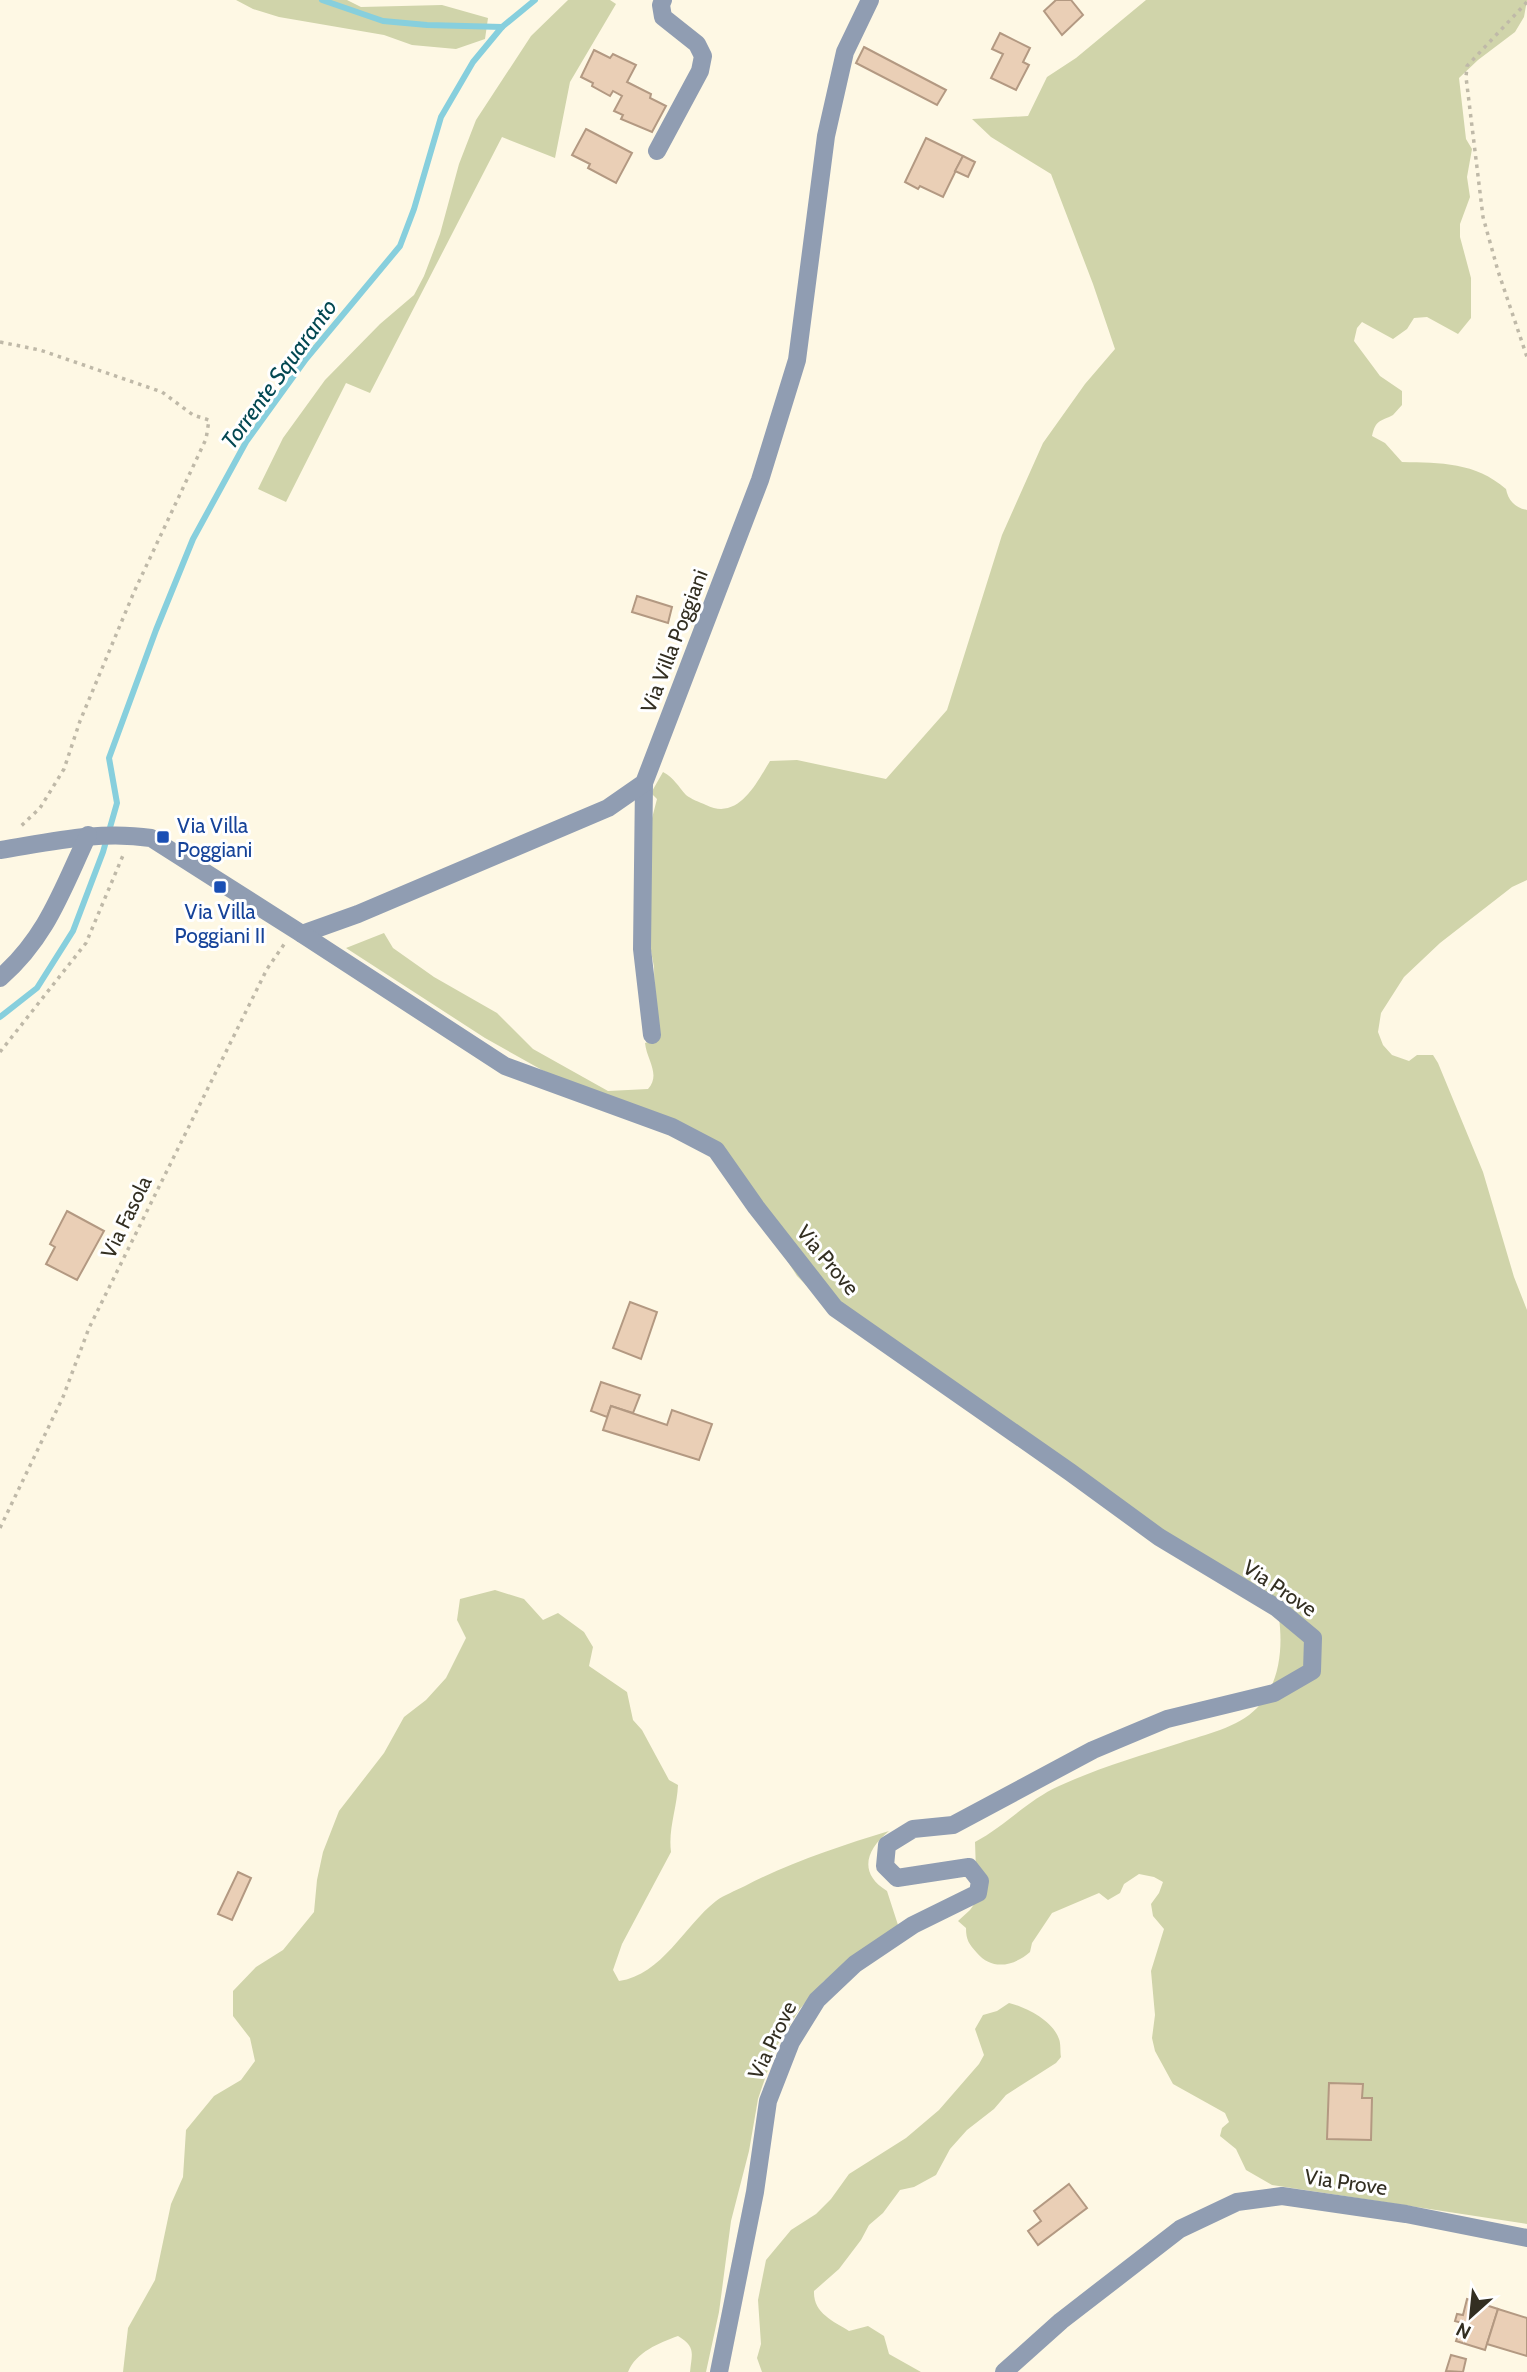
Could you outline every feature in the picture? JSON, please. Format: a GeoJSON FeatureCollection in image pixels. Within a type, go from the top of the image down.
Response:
{"type":"FeatureCollection","features":[{"type":"Feature","properties":{"kind":"street"},"geometry":{"type":"LineString","coordinates":[[657,151],[700,71],[703,56],[697,44],[663,17],[663,0]]}},
{"type":"Feature","properties":{"kind":"street","name":"Via Villa Poggiani"},"geometry":{"type":"LineString","coordinates":[[644,783],[760,480],[797,360],[826,136],[845,52],[870,0]]}},
{"type":"Feature","properties":{"kind":"street"},"geometry":{"type":"LineString","coordinates":[[0,850],[88,835],[151,838],[302,934],[358,914],[608,808],[644,783]]}},
{"type":"Feature","properties":{"kind":"street"},"geometry":{"type":"LineString","coordinates":[[644,783],[642,950],[652,1035]]}},
{"type":"Feature","properties":{"kind":"street"},"geometry":{"type":"LineString","coordinates":[[0,978],[21,959],[46,926],[88,835]]}},
{"type":"Feature","properties":{"kind":"street","name":"Via Prove"},"geometry":{"type":"LineString","coordinates":[[302,934],[505,1066],[672,1127],[716,1150],[756,1207],[835,1308],[1159,1537],[1277,1608],[1313,1638],[1312,1671],[1274,1693],[1167,1719],[1093,1750],[953,1825],[913,1829],[887,1845],[885,1866],[897,1878],[970,1867],[980,1881],[978,1893],[913,1924],[855,1964],[817,2000],[791,2042],[768,2101],[755,2192],[719,2372]]}},
{"type":"Feature","properties":{"kind":"street","name":"Via Prove"},"geometry":{"type":"LineString","coordinates":[[1004,2372],[1061,2321],[1180,2230],[1237,2202],[1282,2196],[1406,2214],[1527,2238]]}},
{"type":"Feature","properties":{"kind":"path"},"geometry":{"type":"LineString","coordinates":[[1527,2],[1467,66],[1466,77],[1483,217],[1527,357]]}},
{"type":"Feature","properties":{"kind":"path"},"geometry":{"type":"LineString","coordinates":[[0,342],[40,350],[162,392],[193,415],[209,421],[206,439],[134,592],[80,721],[64,769],[40,808],[12,835]]}},
{"type":"Feature","properties":{"kind":"path"},"geometry":{"type":"LineString","coordinates":[[0,1052],[86,943],[101,912],[130,835]]}},
{"type":"Feature","properties":{"kind":"path","name":"Via Fasola"},"geometry":{"type":"LineString","coordinates":[[0,1528],[63,1397],[89,1328],[267,969],[281,946],[291,937],[302,934]]}},
{"type":"Feature","properties":{"kind":"green space"},"geometry":{"type":"Polygon","coordinates":[[[236,0],[347,0],[361,7],[442,5],[488,18],[485,39],[456,49],[412,45],[384,35],[279,17],[253,9],[236,0]]]}},
{"type":"Feature","properties":{"kind":"green space"},"geometry":{"type":"Polygon","coordinates":[[[568,0],[610,0],[616,4],[570,82],[555,158],[502,137],[370,393],[346,383],[286,502],[258,489],[283,438],[325,380],[380,324],[414,295],[440,234],[459,164],[476,120],[531,36],[568,0]]]}},
{"type":"Feature","properties":{"kind":"green space"},"geometry":{"type":"Polygon","coordinates":[[[1146,0],[1527,0],[1524,17],[1515,32],[1459,78],[1466,139],[1472,149],[1467,177],[1470,197],[1460,224],[1460,237],[1471,278],[1471,318],[1458,334],[1427,317],[1414,318],[1407,329],[1393,339],[1362,322],[1357,328],[1354,341],[1380,376],[1402,391],[1402,405],[1393,415],[1377,424],[1372,436],[1385,443],[1402,462],[1457,466],[1482,474],[1506,489],[1510,500],[1527,510],[1527,880],[1512,887],[1440,943],[1404,977],[1381,1013],[1378,1032],[1383,1045],[1392,1055],[1409,1061],[1417,1055],[1433,1055],[1438,1063],[1483,1172],[1514,1277],[1527,1310],[1527,2224],[1272,2185],[1246,2170],[1236,2149],[1220,2136],[1222,2128],[1229,2122],[1225,2113],[1173,2084],[1155,2051],[1152,2038],[1155,2015],[1151,1971],[1164,1929],[1153,1916],[1151,1904],[1163,1882],[1154,1877],[1139,1874],[1124,1884],[1120,1893],[1108,1900],[1099,1893],[1052,1913],[1032,1943],[1030,1952],[1010,1963],[996,1964],[983,1959],[970,1944],[966,1928],[958,1921],[977,1900],[975,1842],[1037,1798],[1059,1786],[1104,1768],[1221,1730],[1240,1721],[1257,1708],[1271,1688],[1278,1665],[1279,1618],[1161,1533],[823,1302],[797,1276],[713,1144],[590,1094],[542,1070],[485,1038],[346,948],[384,933],[393,948],[434,977],[497,1013],[533,1049],[608,1091],[648,1089],[653,1073],[645,1043],[659,1038],[655,1018],[654,967],[646,924],[651,822],[657,799],[651,793],[663,772],[690,798],[717,809],[728,808],[745,798],[770,761],[797,760],[886,779],[947,710],[1002,535],[1043,443],[1085,384],[1115,349],[1051,174],[991,137],[972,119],[1028,116],[1047,77],[1076,58],[1146,0]]]}},
{"type":"Feature","properties":{"kind":"green space"},"geometry":{"type":"Polygon","coordinates":[[[495,1590],[524,1599],[543,1620],[558,1613],[584,1632],[593,1647],[589,1666],[627,1692],[633,1720],[642,1730],[669,1780],[678,1785],[671,1852],[622,1944],[613,1970],[619,1981],[634,1977],[660,1960],[704,1911],[722,1897],[798,1862],[889,1831],[875,1846],[868,1861],[872,1877],[887,1891],[898,1925],[823,1982],[799,2010],[775,2049],[758,2099],[749,2151],[731,2221],[719,2312],[706,2372],[690,2372],[692,2351],[678,2336],[642,2354],[628,2372],[123,2372],[128,2328],[155,2280],[171,2204],[183,2177],[186,2130],[214,2096],[241,2080],[255,2061],[250,2038],[233,2016],[233,1991],[256,1967],[283,1950],[314,1912],[323,1852],[339,1811],[384,1753],[404,1717],[426,1700],[446,1678],[466,1638],[457,1620],[460,1599],[495,1590]]]}},
{"type":"Feature","properties":{"kind":"green space"},"geometry":{"type":"Polygon","coordinates":[[[1009,2003],[1031,2011],[1051,2026],[1059,2039],[1061,2057],[1006,2095],[994,2109],[967,2130],[950,2149],[936,2175],[914,2187],[900,2190],[883,2213],[869,2225],[839,2269],[814,2291],[820,2311],[831,2320],[849,2331],[868,2326],[884,2336],[889,2354],[921,2372],[762,2372],[757,2358],[761,2344],[758,2300],[766,2260],[791,2230],[816,2214],[831,2199],[849,2174],[906,2138],[939,2110],[984,2055],[975,2029],[983,2015],[997,2011],[1009,2003]]]}},
{"type":"Feature","properties":{"kind":"building"},"geometry":{"type":"Polygon","coordinates":[[[1056,0],[1071,0],[1083,15],[1062,35],[1044,11],[1056,0]]]}},
{"type":"Feature","properties":{"kind":"building"},"geometry":{"type":"Polygon","coordinates":[[[1000,33],[1030,48],[1023,62],[1029,65],[1016,90],[991,78],[1003,54],[992,49],[1000,33]]]}},
{"type":"Feature","properties":{"kind":"building"},"geometry":{"type":"Polygon","coordinates":[[[864,47],[946,90],[937,105],[856,63],[864,47]]]}},
{"type":"Feature","properties":{"kind":"building"},"geometry":{"type":"Polygon","coordinates":[[[594,50],[610,58],[613,54],[636,65],[627,82],[651,94],[650,98],[666,106],[652,132],[621,119],[623,115],[614,111],[622,96],[613,91],[610,96],[581,77],[594,50]]]}},
{"type":"Feature","properties":{"kind":"building"},"geometry":{"type":"Polygon","coordinates":[[[586,129],[632,153],[616,183],[588,168],[590,164],[572,155],[586,129]]]}},
{"type":"Feature","properties":{"kind":"building"},"geometry":{"type":"Polygon","coordinates":[[[926,138],[963,156],[943,197],[905,182],[926,138]]]}},
{"type":"Feature","properties":{"kind":"building"},"geometry":{"type":"Polygon","coordinates":[[[963,156],[975,162],[968,177],[955,171],[963,156]]]}},
{"type":"Feature","properties":{"kind":"building"},"geometry":{"type":"Polygon","coordinates":[[[637,596],[672,607],[668,623],[632,612],[637,596]]]}},
{"type":"Feature","properties":{"kind":"building"},"geometry":{"type":"Polygon","coordinates":[[[67,1211],[104,1231],[77,1280],[46,1264],[55,1247],[50,1244],[67,1211]]]}},
{"type":"Feature","properties":{"kind":"building"},"geometry":{"type":"Polygon","coordinates":[[[630,1302],[657,1312],[641,1359],[613,1348],[630,1302]]]}},
{"type":"Feature","properties":{"kind":"building"},"geometry":{"type":"Polygon","coordinates":[[[601,1382],[640,1395],[633,1413],[611,1406],[607,1417],[591,1411],[601,1382]]]}},
{"type":"Feature","properties":{"kind":"building"},"geometry":{"type":"Polygon","coordinates":[[[611,1406],[667,1425],[672,1410],[712,1424],[699,1460],[603,1430],[611,1406]]]}},
{"type":"Feature","properties":{"kind":"building"},"geometry":{"type":"Polygon","coordinates":[[[238,1872],[251,1878],[232,1920],[218,1914],[238,1872]]]}},
{"type":"Feature","properties":{"kind":"building"},"geometry":{"type":"Polygon","coordinates":[[[1329,2083],[1363,2084],[1362,2098],[1372,2098],[1371,2140],[1327,2139],[1329,2083]]]}},
{"type":"Feature","properties":{"kind":"building"},"geometry":{"type":"Polygon","coordinates":[[[1069,2184],[1087,2208],[1038,2245],[1028,2231],[1041,2221],[1034,2211],[1069,2184]]]}},
{"type":"Feature","properties":{"kind":"building"},"geometry":{"type":"Polygon","coordinates":[[[1467,2299],[1498,2309],[1485,2350],[1456,2341],[1462,2323],[1455,2321],[1457,2314],[1463,2315],[1467,2299]]]}},
{"type":"Feature","properties":{"kind":"building"},"geometry":{"type":"Polygon","coordinates":[[[1498,2309],[1527,2318],[1527,2356],[1487,2344],[1498,2309]]]}},
{"type":"Feature","properties":{"kind":"building"},"geometry":{"type":"Polygon","coordinates":[[[1451,2355],[1466,2359],[1463,2372],[1446,2371],[1451,2355]]]}},
{"type":"Feature","properties":{"kind":"waterway"},"geometry":{"type":"LineString","coordinates":[[322,0],[383,21],[502,27]]}},
{"type":"Feature","properties":{"kind":"waterway","name":"Torrente Squaranto"},"geometry":{"type":"LineString","coordinates":[[0,1017],[37,988],[73,931],[103,852],[117,803],[109,758],[193,539],[246,442],[306,359],[400,246],[414,209],[441,117],[473,62],[502,27],[535,0]]}},
{"type":"Feature","properties":{"kind":"place","name":"Via Villa Poggiani"},"geometry":{"type":"Point","coordinates":[163,837]}},
{"type":"Feature","properties":{"kind":"place","name":"Via Villa Poggiani II"},"geometry":{"type":"Point","coordinates":[220,887]}}]}
